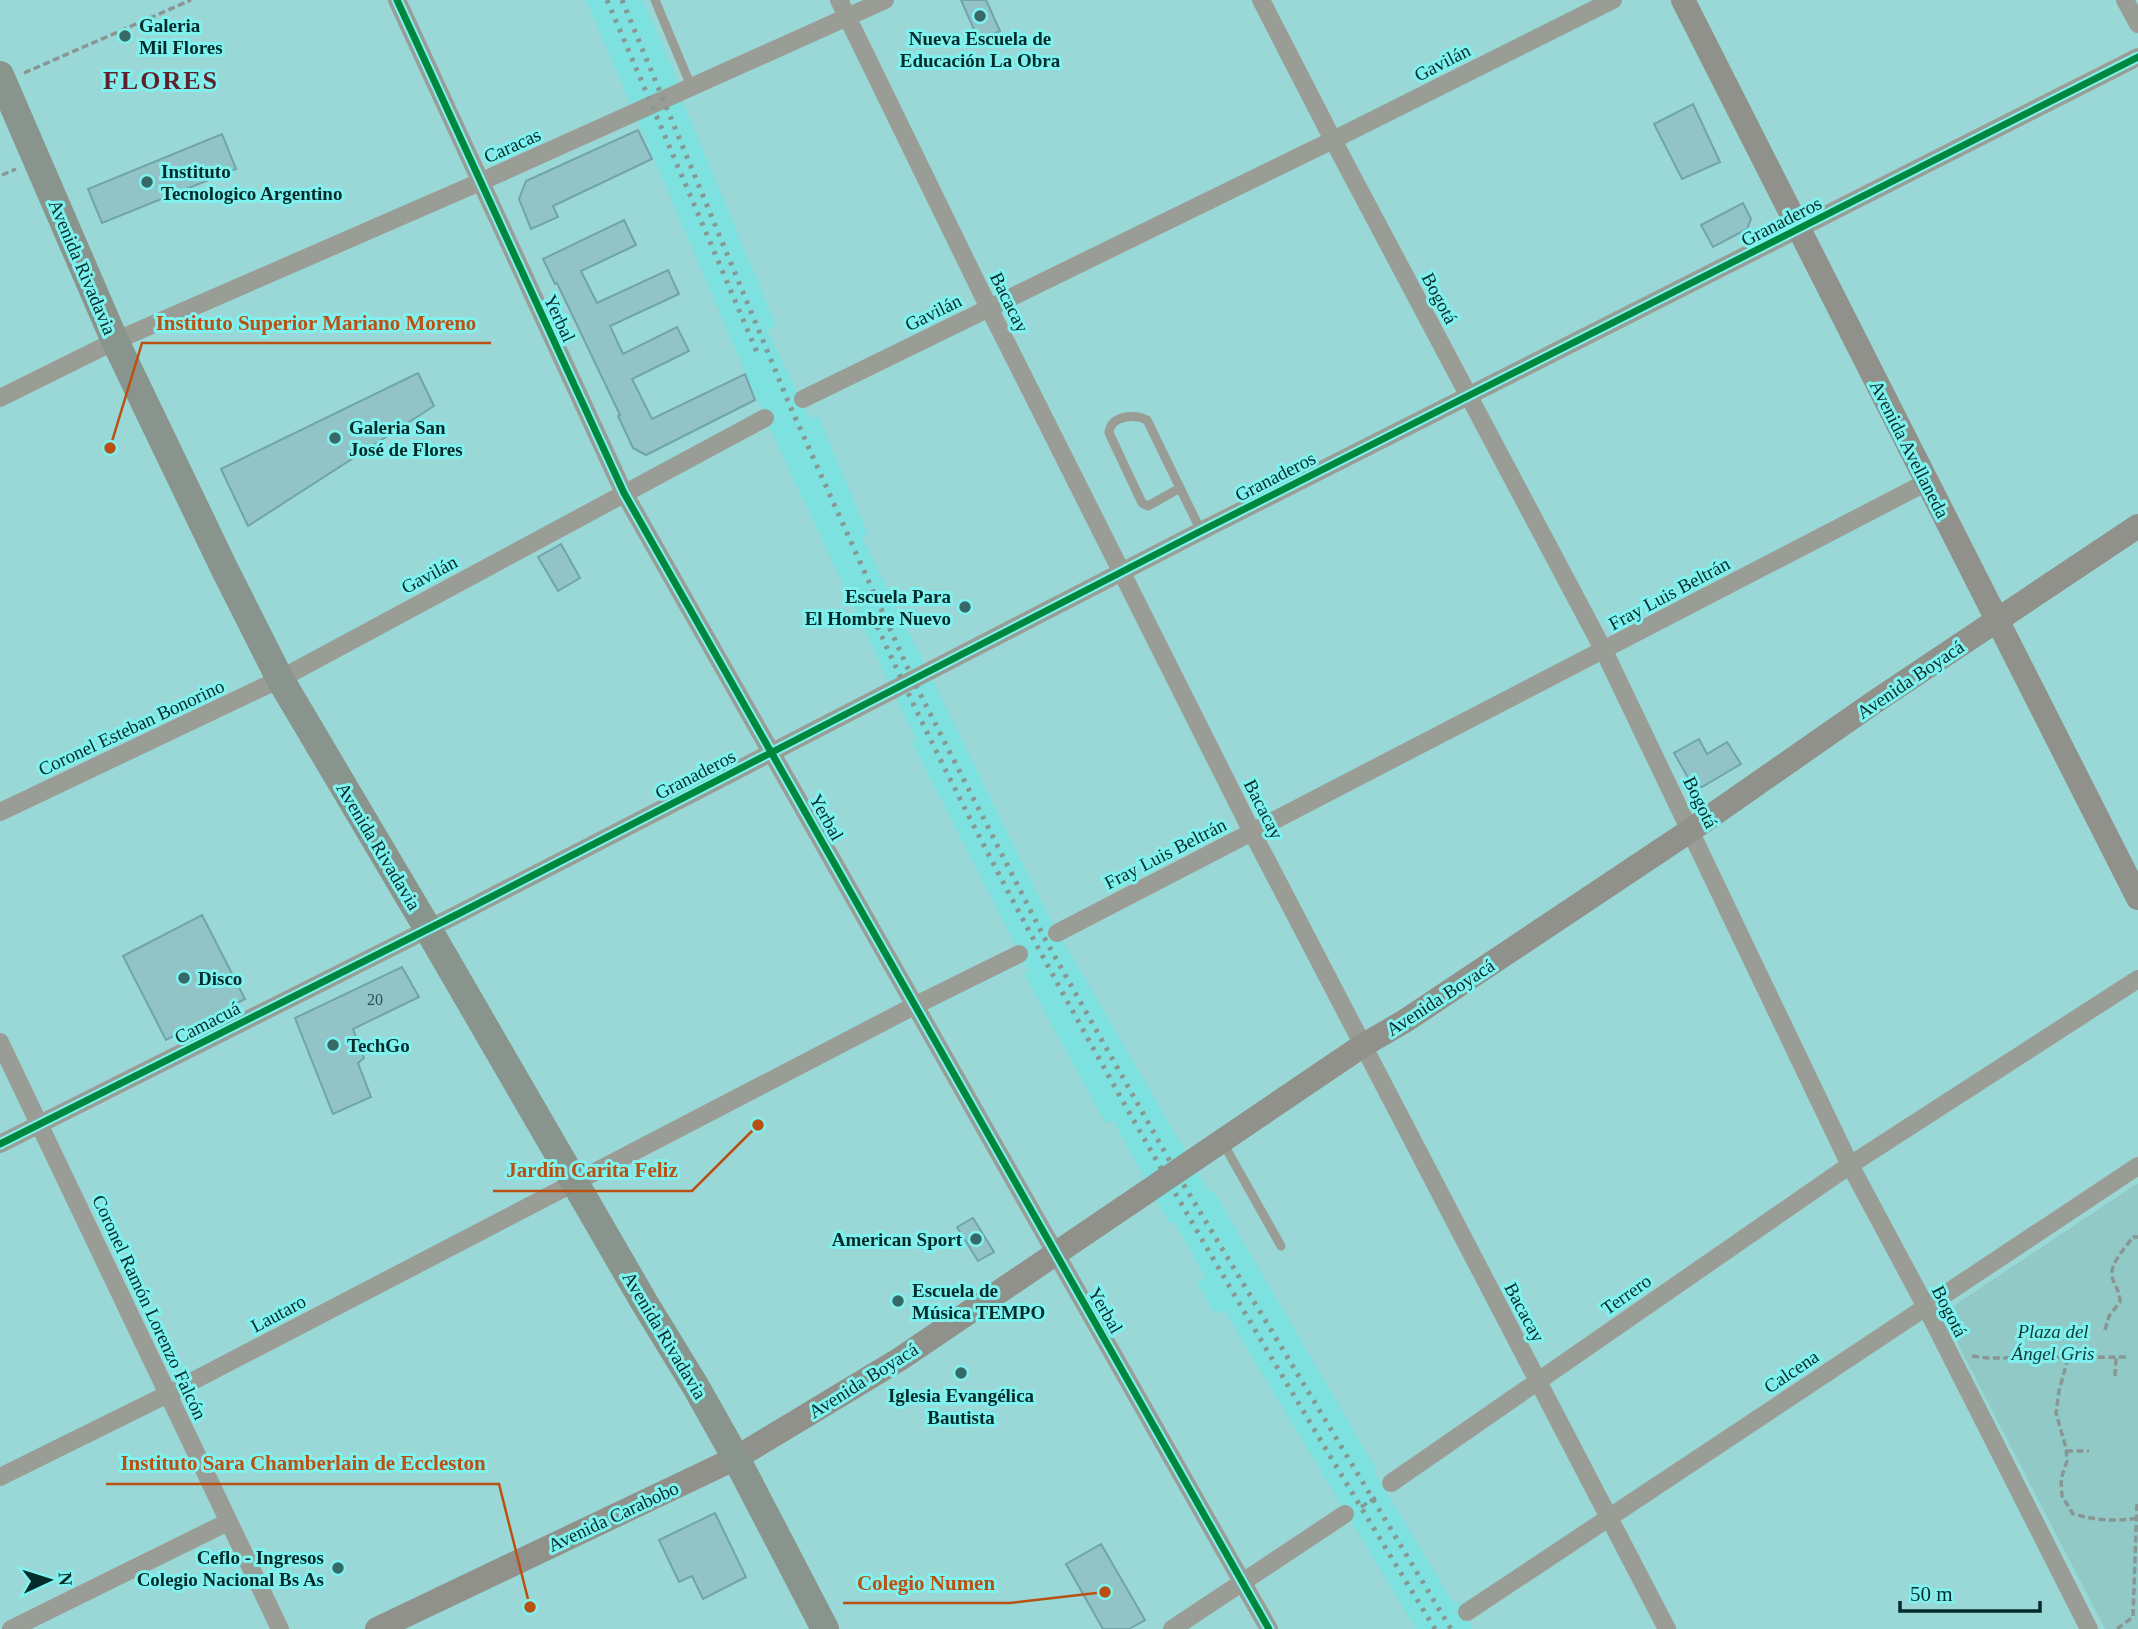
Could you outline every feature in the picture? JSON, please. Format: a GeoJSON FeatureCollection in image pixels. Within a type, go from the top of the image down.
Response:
{"type":"FeatureCollection","features":[{"type":"Feature","properties":{"kind":"main road","name":"Avenida Avellaneda"},"geometry":{"type":"LineString","coordinates":[[1683,0],[2138,898]]}},
{"type":"Feature","properties":{"kind":"main road","name":"Avenida Rivadavia"},"geometry":{"type":"LineString","coordinates":[[2,79],[115,341],[280,679],[736,1458],[825,1629]]}},
{"type":"Feature","properties":{"kind":"main road","name":"Avenida Boyacá"},"geometry":{"type":"LineString","coordinates":[[736,1458],[900,1359],[1362,1046],[1405,1021],[1691,830],[1996,620],[2138,526]]}},
{"type":"Feature","properties":{"kind":"main road","name":"Avenida Carabobo"},"geometry":{"type":"LineString","coordinates":[[386,1627],[736,1458]]}},
{"type":"Feature","properties":{"kind":"street","name":"Yerbal"},"geometry":{"type":"LineString","coordinates":[[397,0],[624,493],[1269,1629]]}},
{"type":"Feature","properties":{"kind":"street","name":"Bacacay"},"geometry":{"type":"LineString","coordinates":[[839,0],[989,308],[1252,832],[1667,1629]]}},
{"type":"Feature","properties":{"kind":"street","name":"Caracas"},"geometry":{"type":"LineString","coordinates":[[0,398],[115,341],[480,182],[885,0]]}},
{"type":"Feature","properties":{"kind":"street","name":"Bogotá"},"geometry":{"type":"LineString","coordinates":[[1261,0],[1604,651],[1850,1165],[1926,1307],[2089,1629]]}},
{"type":"Feature","properties":{"kind":"street","name":"Gavilán"},"geometry":{"type":"LineString","coordinates":[[803,399],[1613,0]]}},
{"type":"Feature","properties":{"kind":"street"},"geometry":{"type":"LineString","coordinates":[[2125,0],[2138,24]]}},
{"type":"Feature","properties":{"kind":"street","name":"Granaderos"},"geometry":{"type":"LineString","coordinates":[[428,929],[1201,531],[2138,57]]}},
{"type":"Feature","properties":{"kind":"street","name":"Gavilán"},"geometry":{"type":"LineString","coordinates":[[280,679],[765,418]]}},
{"type":"Feature","properties":{"kind":"street","name":"Fray Luis Beltrán"},"geometry":{"type":"LineString","coordinates":[[1057,933],[1927,482]]}},
{"type":"Feature","properties":{"kind":"street","name":"Coronel Esteban Bonorino"},"geometry":{"type":"LineString","coordinates":[[0,812],[280,679]]}},
{"type":"Feature","properties":{"kind":"street","name":"Camacuá"},"geometry":{"type":"LineString","coordinates":[[0,1144],[428,929]]}},
{"type":"Feature","properties":{"kind":"street"},"geometry":{"type":"LineString","coordinates":[[575,1181],[1019,954]]}},
{"type":"Feature","properties":{"kind":"street","name":"Terrero"},"geometry":{"type":"LineString","coordinates":[[1387,1488],[1850,1165],[2138,979]]}},
{"type":"Feature","properties":{"kind":"street","name":"Coronel Ramón Lorenzo Falcón"},"geometry":{"type":"LineString","coordinates":[[0,1042],[41,1123],[280,1629]]}},
{"type":"Feature","properties":{"kind":"street","name":"Calcena"},"geometry":{"type":"LineString","coordinates":[[1467,1612],[2138,1166]]}},
{"type":"Feature","properties":{"kind":"street","name":"Lautaro"},"geometry":{"type":"LineString","coordinates":[[0,1477],[168,1394],[575,1181]]}},
{"type":"Feature","properties":{"kind":"street"},"geometry":{"type":"LineString","coordinates":[[1172,1629],[1345,1514]]}},
{"type":"Feature","properties":{"kind":"street"},"geometry":{"type":"LineString","coordinates":[[11,1629],[228,1522]]}},
{"type":"Feature","properties":{"kind":"lane"},"geometry":{"type":"LineString","coordinates":[[655,0],[691,86]]}},
{"type":"Feature","properties":{"kind":"lane"},"geometry":{"type":"LineString","coordinates":[[1180,488],[1148,506],[1142,503],[1109,433],[1112,423],[1128,416],[1139,416],[1147,420],[1201,531]]}},
{"type":"Feature","properties":{"kind":"lane"},"geometry":{"type":"LineString","coordinates":[[1222,1141],[1281,1246]]}},
{"type":"Feature","properties":{"kind":"path"},"geometry":{"type":"LineString","coordinates":[[2,79],[191,0]]}},
{"type":"Feature","properties":{"kind":"path"},"geometry":{"type":"LineString","coordinates":[[2105,1329],[2109,1316],[2120,1302],[2120,1293],[2112,1279],[2112,1268],[2133,1237],[2138,1237]]}},
{"type":"Feature","properties":{"kind":"path"},"geometry":{"type":"LineString","coordinates":[[1969,1356],[2129,1357]]}},
{"type":"Feature","properties":{"kind":"path"},"geometry":{"type":"LineString","coordinates":[[2068,1358],[2056,1413],[2067,1461],[2061,1479],[2062,1496],[2073,1514],[2116,1522],[2137,1518]]}},
{"type":"Feature","properties":{"kind":"path"},"geometry":{"type":"LineString","coordinates":[[2115,1376],[2116,1358]]}},
{"type":"Feature","properties":{"kind":"path"},"geometry":{"type":"LineString","coordinates":[[2066,1451],[2090,1451]]}},
{"type":"Feature","properties":{"kind":"path"},"geometry":{"type":"LineString","coordinates":[[1345,1514],[1346,1516],[1387,1488]]}},
{"type":"Feature","properties":{"kind":"path"},"geometry":{"type":"LineString","coordinates":[[2117,1629],[2133,1617],[2137,1502]]}},
{"type":"Feature","properties":{"kind":"shaded area"},"geometry":{"type":"Polygon","coordinates":[[[586,0],[643,0],[776,326],[767,329],[810,420],[818,416],[868,534],[862,537],[1048,915],[1209,1192],[1213,1190],[1376,1469],[1374,1472],[1454,1604],[1459,1602],[1473,1627],[1470,1629],[1416,1629],[1224,1310],[1215,1314],[1197,1283],[1205,1277],[1174,1221],[1169,1223],[1113,1120],[1106,1124],[1024,974],[1029,971],[912,743],[916,740],[765,418],[586,0]]]}},
{"type":"Feature","properties":{"kind":"green space","name":"Plaza del Ángel Gris"},"geometry":{"type":"Polygon","coordinates":[[[2138,1183],[2138,1629],[2105,1629],[1943,1313],[2138,1183]]]}},
{"type":"Feature","properties":{"kind":"building","name":"Nueva Escuela de Educación La Obra"},"geometry":{"type":"Polygon","coordinates":[[[961,0],[986,0],[1000,31],[979,41],[961,0]]]}},
{"type":"Feature","properties":{"kind":"building"},"geometry":{"type":"Polygon","coordinates":[[[1693,104],[1720,162],[1682,179],[1654,124],[1693,104]]]}},
{"type":"Feature","properties":{"kind":"building"},"geometry":{"type":"Polygon","coordinates":[[[638,130],[652,159],[553,206],[558,217],[531,229],[519,199],[526,181],[638,130]]]}},
{"type":"Feature","properties":{"kind":"building"},"geometry":{"type":"Polygon","coordinates":[[[222,134],[236,169],[102,223],[88,189],[222,134]]]}},
{"type":"Feature","properties":{"kind":"building"},"geometry":{"type":"Polygon","coordinates":[[[1743,203],[1751,219],[1747,229],[1713,247],[1701,225],[1743,203]]]}},
{"type":"Feature","properties":{"kind":"building"},"geometry":{"type":"Polygon","coordinates":[[[624,220],[636,245],[581,271],[597,303],[668,270],[679,294],[610,326],[623,354],[677,327],[689,351],[632,379],[652,419],[745,374],[755,400],[646,455],[633,448],[618,416],[620,415],[543,259],[624,220]]]}},
{"type":"Feature","properties":{"kind":"building","name":"Galeria San José de Flores"},"geometry":{"type":"Polygon","coordinates":[[[418,373],[434,406],[248,526],[221,469],[418,373]]]}},
{"type":"Feature","properties":{"kind":"building"},"geometry":{"type":"Polygon","coordinates":[[[561,544],[580,578],[558,591],[538,557],[561,544]]]}},
{"type":"Feature","properties":{"kind":"building"},"geometry":{"type":"Polygon","coordinates":[[[1699,739],[1707,754],[1727,742],[1741,764],[1702,787],[1691,783],[1674,753],[1699,739]]]}},
{"type":"Feature","properties":{"kind":"building","name":"Disco"},"geometry":{"type":"Polygon","coordinates":[[[202,915],[245,999],[166,1040],[123,956],[202,915]]]}},
{"type":"Feature","properties":{"kind":"building","name":"TechGo"},"geometry":{"type":"Polygon","coordinates":[[[402,967],[419,997],[353,1029],[364,1058],[358,1063],[371,1097],[333,1114],[295,1018],[402,967]]]}},
{"type":"Feature","properties":{"kind":"building","name":"American Sport"},"geometry":{"type":"Polygon","coordinates":[[[973,1218],[994,1252],[978,1261],[957,1227],[973,1218]]]}},
{"type":"Feature","properties":{"kind":"building"},"geometry":{"type":"Polygon","coordinates":[[[715,1513],[746,1577],[703,1599],[692,1576],[679,1582],[659,1540],[715,1513]]]}},
{"type":"Feature","properties":{"kind":"building"},"geometry":{"type":"Polygon","coordinates":[[[1101,1544],[1145,1620],[1129,1629],[1103,1629],[1066,1564],[1101,1544]]]}},
{"type":"Feature","properties":{"kind":"railway"},"geometry":{"type":"LineString","coordinates":[[607,0],[759,357]]}},
{"type":"Feature","properties":{"kind":"railway"},"geometry":{"type":"LineString","coordinates":[[622,0],[790,406],[913,680],[1045,939],[1176,1172],[1451,1629]]}},
{"type":"Feature","properties":{"kind":"railway"},"geometry":{"type":"LineString","coordinates":[[873,617],[961,800],[1088,1039],[1237,1299],[1435,1629]]}},
{"type":"Feature","properties":{"kind":"cycle path"},"geometry":{"type":"LineString","coordinates":[[397,0],[624,493],[1269,1629]]}},
{"type":"Feature","properties":{"kind":"cycle path"},"geometry":{"type":"LineString","coordinates":[[0,1144],[460,913],[1201,531],[2138,57]]}},
{"type":"Feature","properties":{"kind":"place","name":"Nueva Escuela de Educación La Obra"},"geometry":{"type":"Point","coordinates":[980,16]}},
{"type":"Feature","properties":{"kind":"place","name":"Galeria Mil Flores"},"geometry":{"type":"Point","coordinates":[125,36]}},
{"type":"Feature","properties":{"kind":"place","name":"Instituto Tecnologico Argentino"},"geometry":{"type":"Point","coordinates":[147,182]}},
{"type":"Feature","properties":{"kind":"place","name":"Galeria San José de Flores"},"geometry":{"type":"Point","coordinates":[335,438]}},
{"type":"Feature","properties":{"kind":"place","name":"Instituto Superior Mariano Moreno"},"geometry":{"type":"Point","coordinates":[110,448]}},
{"type":"Feature","properties":{"kind":"place","name":"Escuela Para El Hombre Nuevo"},"geometry":{"type":"Point","coordinates":[965,607]}},
{"type":"Feature","properties":{"kind":"place","name":"Disco"},"geometry":{"type":"Point","coordinates":[184,978]}},
{"type":"Feature","properties":{"kind":"place","name":"TechGo"},"geometry":{"type":"Point","coordinates":[333,1045]}},
{"type":"Feature","properties":{"kind":"place","name":"Jardín Carita Feliz"},"geometry":{"type":"Point","coordinates":[758,1125]}},
{"type":"Feature","properties":{"kind":"place","name":"American Sport"},"geometry":{"type":"Point","coordinates":[976,1239]}},
{"type":"Feature","properties":{"kind":"place","name":"Escuela de Música TEMPO"},"geometry":{"type":"Point","coordinates":[898,1301]}},
{"type":"Feature","properties":{"kind":"place","name":"Iglesia Evangélica Bautista"},"geometry":{"type":"Point","coordinates":[961,1373]}},
{"type":"Feature","properties":{"kind":"place","name":"Ceflo - Ingresos Colegio Nacional Bs As"},"geometry":{"type":"Point","coordinates":[338,1568]}},
{"type":"Feature","properties":{"kind":"place","name":"Colegio Numen"},"geometry":{"type":"Point","coordinates":[1105,1592]}},
{"type":"Feature","properties":{"kind":"place","name":"Instituto Sara Chamberlain de Eccleston"},"geometry":{"type":"Point","coordinates":[530,1607]}},
{"type":"Feature","properties":{"kind":"district","name":"FLORES"},"geometry":{"type":"Point","coordinates":[161,80]}}]}
